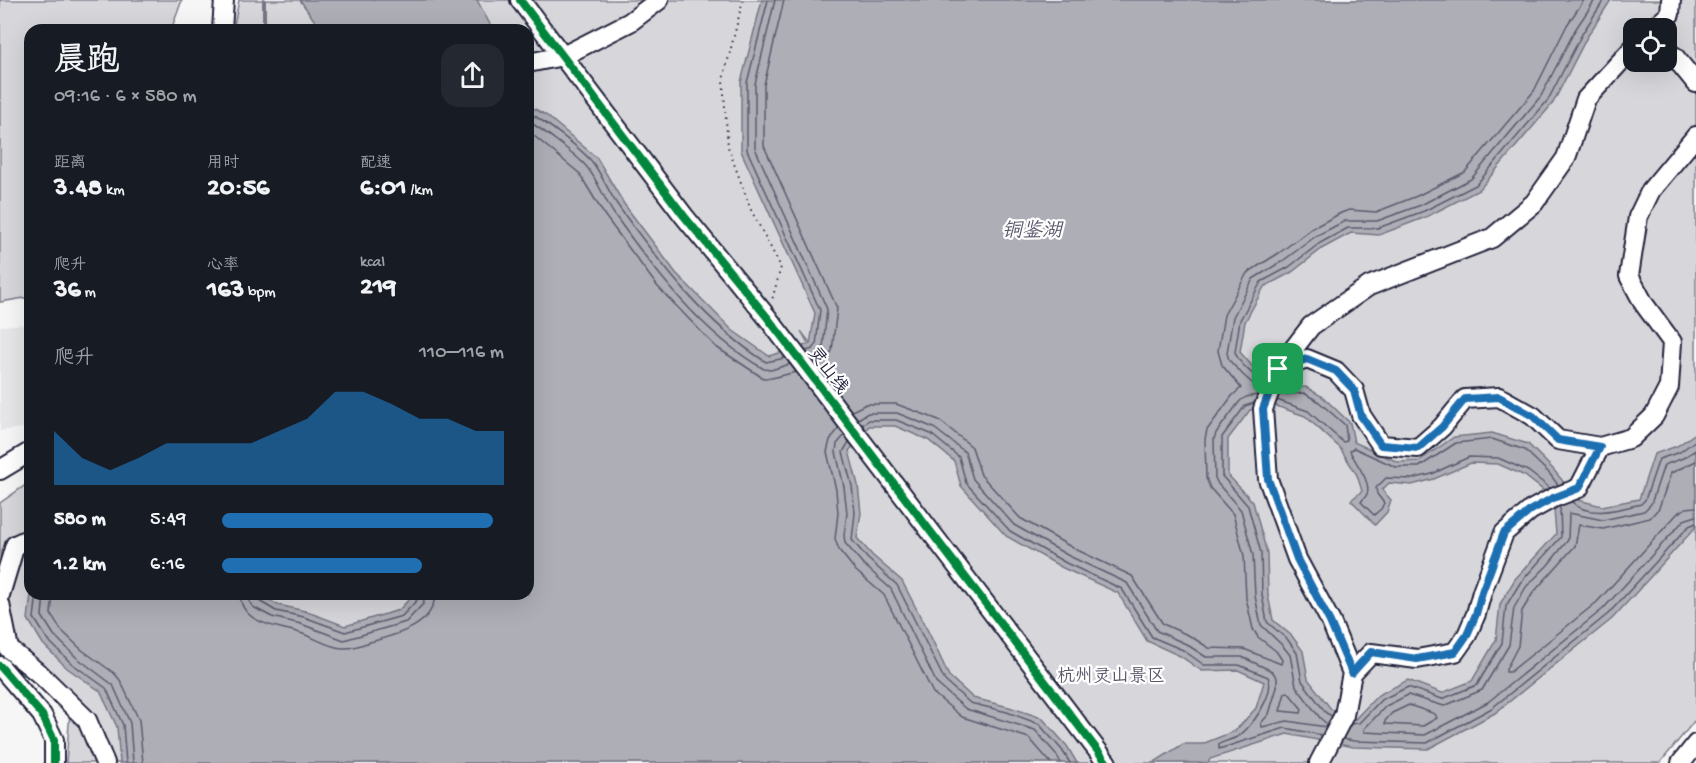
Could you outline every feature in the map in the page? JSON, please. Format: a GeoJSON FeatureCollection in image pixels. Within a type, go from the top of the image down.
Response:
{"type":"FeatureCollection","features":[{"type":"Feature","properties":{"kind":"street"},"geometry":{"type":"LineString","coordinates":[[222,24],[224,0]]}},
{"type":"Feature","properties":{"kind":"street","name":"灵山线"},"geometry":{"type":"LineString","coordinates":[[520,0],[684,216],[767,317],[1107,763]]}},
{"type":"Feature","properties":{"kind":"street"},"geometry":{"type":"LineString","coordinates":[[534,62],[563,56],[630,22],[659,0]]}},
{"type":"Feature","properties":{"kind":"street"},"geometry":{"type":"LineString","coordinates":[[1665,18],[1670,14],[1671,0]]}},
{"type":"Feature","properties":{"kind":"street"},"geometry":{"type":"LineString","coordinates":[[1352,673],[1330,622],[1297,559],[1268,479],[1263,409],[1278,369],[1311,326],[1369,286],[1492,238],[1534,203],[1566,158],[1586,99],[1623,59]]}},
{"type":"Feature","properties":{"kind":"street"},"geometry":{"type":"LineString","coordinates":[[1677,60],[1696,83]]}},
{"type":"Feature","properties":{"kind":"street"},"geometry":{"type":"LineString","coordinates":[[1278,369],[1307,359],[1336,371],[1354,390],[1361,416],[1381,445],[1418,448],[1442,427],[1465,399],[1499,397],[1533,416],[1558,440],[1600,447],[1631,438],[1654,416],[1669,387],[1672,342],[1644,304],[1629,276],[1638,217],[1651,190],[1696,136]]}},
{"type":"Feature","properties":{"kind":"street"},"geometry":{"type":"LineString","coordinates":[[1319,763],[1344,715],[1352,673],[1371,652],[1417,659],[1455,652],[1467,635],[1476,614],[1504,533],[1531,510],[1579,488],[1600,447]]}},
{"type":"Feature","properties":{"kind":"street"},"geometry":{"type":"LineString","coordinates":[[0,470],[24,456]]}},
{"type":"Feature","properties":{"kind":"street"},"geometry":{"type":"LineString","coordinates":[[0,595],[15,545],[24,541]]}},
{"type":"Feature","properties":{"kind":"street"},"geometry":{"type":"LineString","coordinates":[[0,604],[9,649],[42,676],[87,720],[105,763]]}},
{"type":"Feature","properties":{"kind":"street"},"geometry":{"type":"LineString","coordinates":[[0,666],[42,715],[54,740],[54,763]]}},
{"type":"Feature","properties":{"kind":"street"},"geometry":{"type":"LineString","coordinates":[[1680,763],[1696,744]]}},
{"type":"Feature","properties":{"kind":"path"},"geometry":{"type":"LineString","coordinates":[[743,0],[723,80],[728,147],[751,210],[781,267],[767,317]]}},
{"type":"Feature","properties":{"kind":"shaded area"},"geometry":{"type":"Polygon","coordinates":[[[24,324],[24,428],[0,431],[0,326],[24,324]]]}},
{"type":"Feature","properties":{"kind":"green space"},"geometry":{"type":"Polygon","coordinates":[[[0,0],[182,0],[173,24],[24,24],[24,298],[0,302],[0,0]]]}},
{"type":"Feature","properties":{"kind":"green space","name":"铜鉴湖"},"geometry":{"type":"Polygon","coordinates":[[[239,0],[1696,0],[1696,719],[1660,763],[66,763],[70,711],[0,622],[0,503],[24,486],[24,600],[534,600],[534,24],[234,24],[239,0]],[[801,331],[817,359],[873,425],[801,331]]]}},
{"type":"Feature","properties":{"kind":"water"},"geometry":{"type":"Polygon","coordinates":[[[300,0],[477,0],[490,24],[317,24],[300,0]]]}},
{"type":"Feature","properties":{"kind":"water","name":"铜鉴湖"},"geometry":{"type":"Polygon","coordinates":[[[762,0],[1611,0],[1587,37],[1553,103],[1479,190],[1426,217],[1379,235],[1351,233],[1323,248],[1292,272],[1264,287],[1245,322],[1240,352],[1253,367],[1281,389],[1306,387],[1323,397],[1350,423],[1354,442],[1398,462],[1419,461],[1454,437],[1492,433],[1528,444],[1553,469],[1578,500],[1602,506],[1639,499],[1654,454],[1677,446],[1696,433],[1696,525],[1612,619],[1495,713],[1428,749],[1353,747],[1287,734],[1210,759],[1208,763],[1153,763],[1183,744],[1202,744],[1235,731],[1256,708],[1264,682],[1238,670],[1202,671],[1180,656],[1147,641],[1118,593],[1063,568],[1006,536],[961,486],[954,461],[928,440],[895,426],[869,426],[849,451],[858,485],[861,513],[857,538],[872,555],[902,581],[949,676],[973,698],[1042,718],[1067,746],[1077,763],[120,763],[117,727],[100,691],[67,668],[43,644],[28,619],[30,600],[269,600],[345,626],[399,610],[408,600],[534,600],[534,108],[546,115],[597,158],[624,204],[676,273],[732,330],[769,356],[810,344],[815,313],[741,151],[741,82],[762,0]],[[1276,406],[1250,410],[1228,439],[1228,475],[1253,502],[1267,553],[1268,595],[1273,620],[1292,636],[1303,651],[1308,679],[1331,709],[1355,719],[1378,695],[1408,680],[1442,693],[1472,681],[1496,640],[1500,604],[1515,579],[1556,534],[1553,498],[1525,476],[1498,464],[1471,463],[1434,479],[1412,485],[1389,483],[1382,490],[1391,500],[1387,512],[1375,525],[1351,500],[1362,491],[1357,475],[1340,448],[1305,416],[1276,406]]]}},
{"type":"Feature","properties":{"kind":"waterway"},"geometry":{"type":"LineString","coordinates":[[264,0],[264,24]]}},
{"type":"Feature","properties":{"kind":"cycle path"},"geometry":{"type":"LineString","coordinates":[[520,0],[684,216],[767,317],[1107,763]]}},
{"type":"Feature","properties":{"kind":"cycle path"},"geometry":{"type":"LineString","coordinates":[[0,666],[42,715],[54,740],[54,763]]}},
{"type":"Feature","properties":{"kind":"route"},"geometry":{"type":"LineString","coordinates":[[1307,359],[1336,371],[1354,390],[1361,416],[1381,445],[1418,448],[1442,427],[1465,399],[1499,397],[1533,416],[1558,440],[1600,447],[1579,488],[1531,510],[1504,533],[1476,614],[1467,635],[1455,652],[1417,659],[1371,652],[1352,673],[1330,622],[1297,559],[1268,479],[1263,409],[1278,369],[1307,359]]}},
{"type":"Feature","properties":{"kind":"park label","name":"杭州灵山景区"},"geometry":{"type":"Point","coordinates":[1111,677]}}]}
